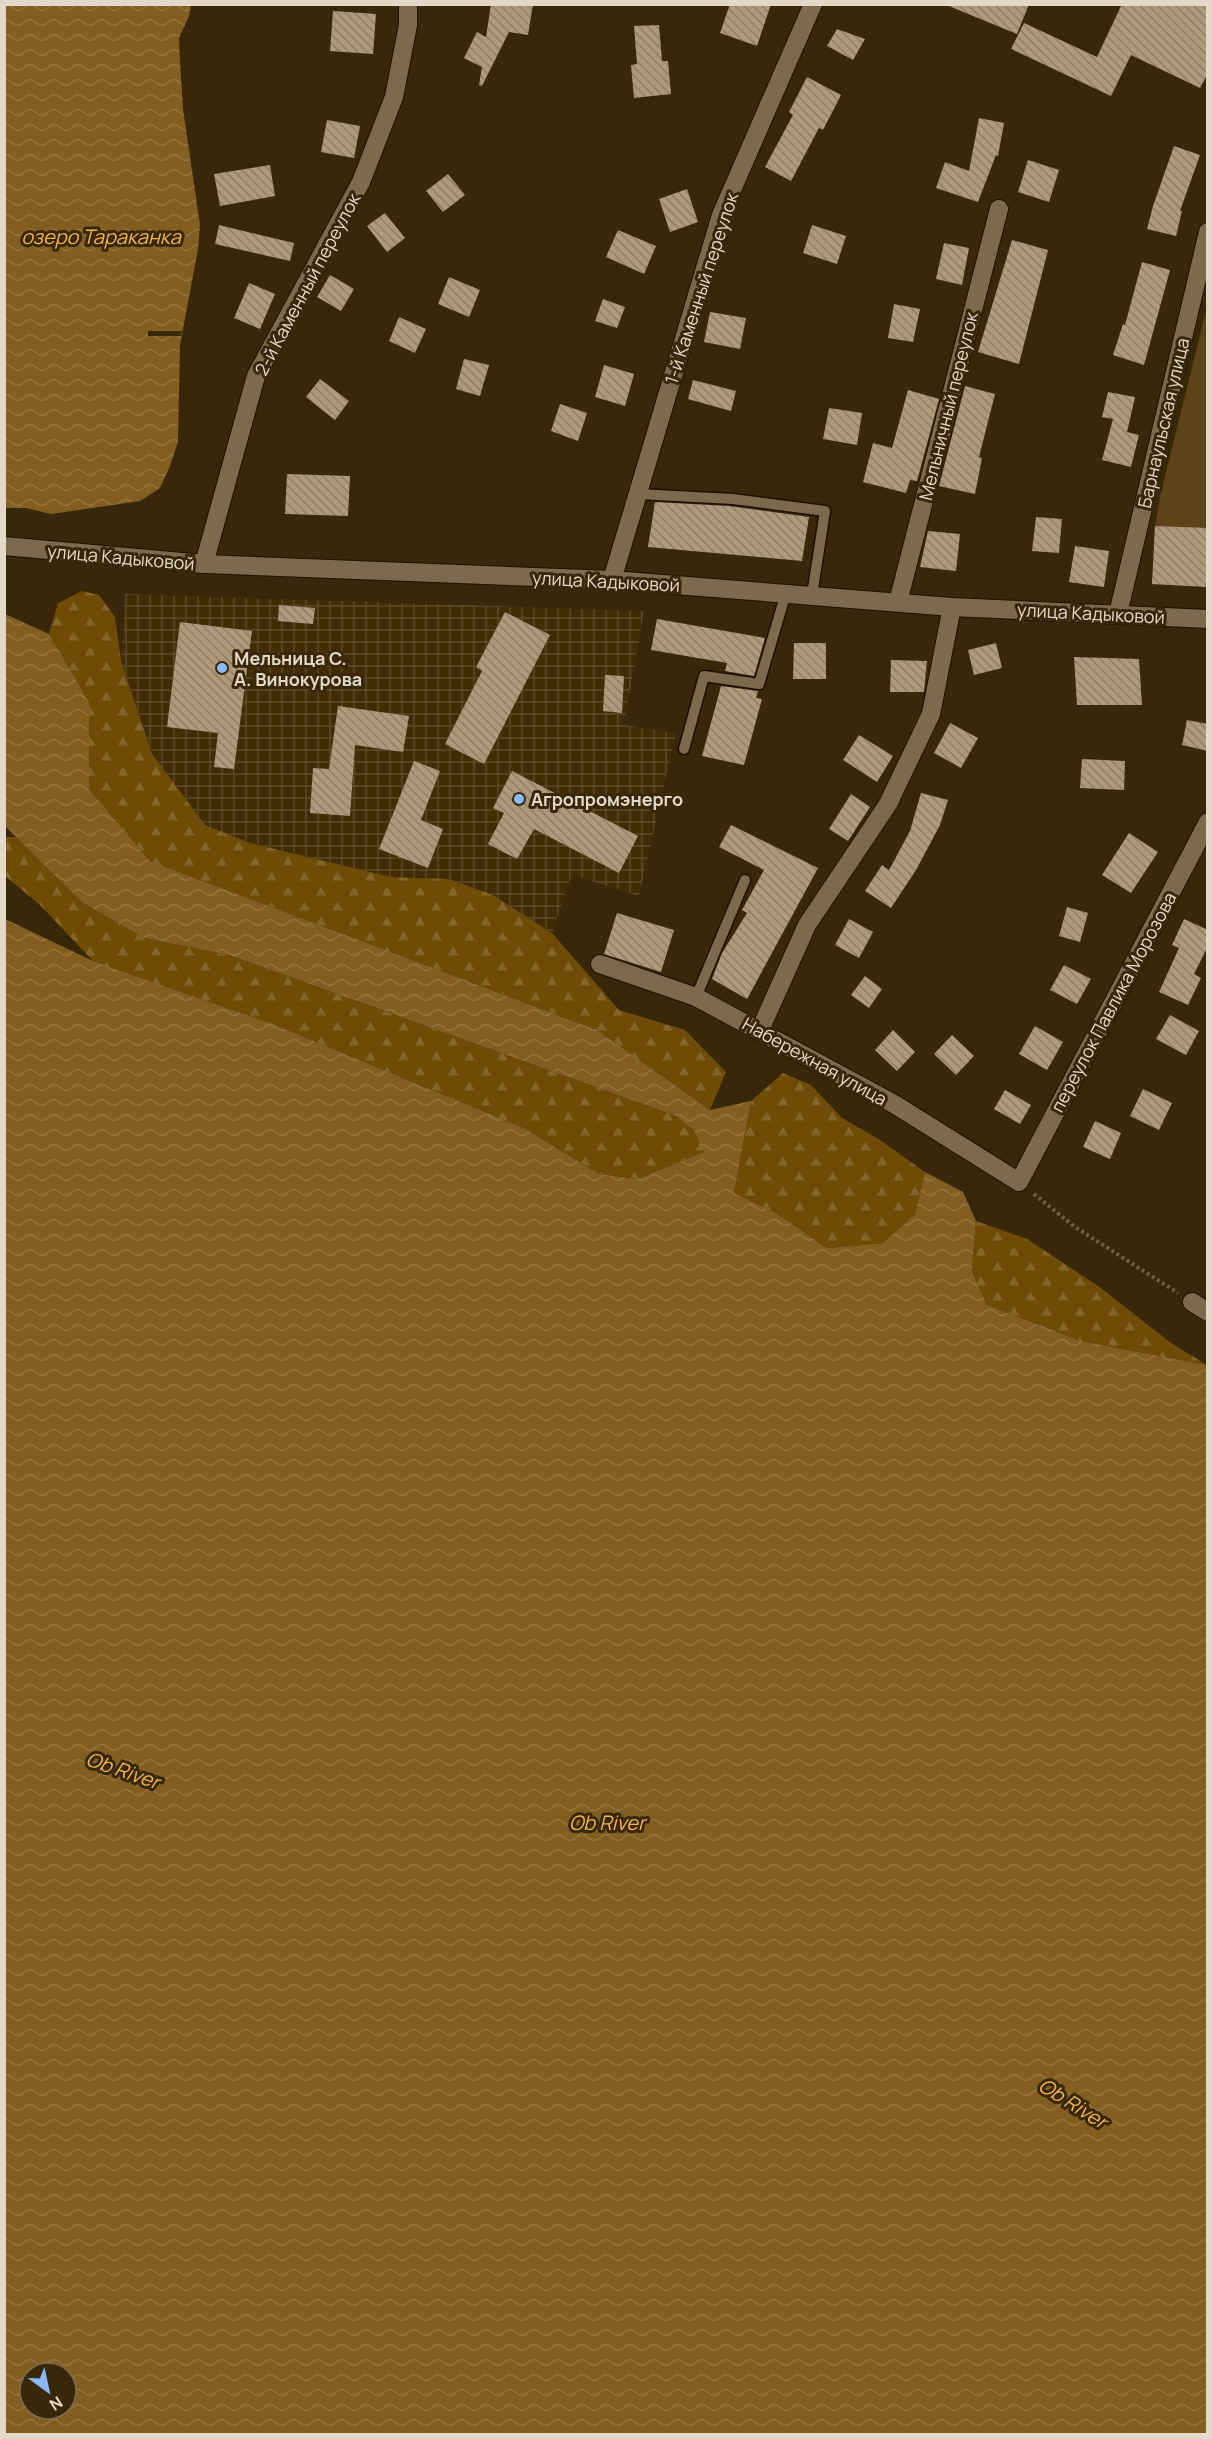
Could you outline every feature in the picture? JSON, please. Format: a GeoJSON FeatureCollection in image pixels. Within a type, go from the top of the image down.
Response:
{"type":"FeatureCollection","features":[{"type":"Feature","properties":{"kind":"street","name":"2-й Каменный переулок"},"geometry":{"type":"LineString","coordinates":[[204,564],[256,376],[362,182],[394,97],[408,25],[408,4]]}},
{"type":"Feature","properties":{"kind":"street","name":"1-й Каменный переулок"},"geometry":{"type":"LineString","coordinates":[[612,580],[721,215],[813,4]]}},
{"type":"Feature","properties":{"kind":"street","name":"Мельничный переулок"},"geometry":{"type":"LineString","coordinates":[[898,603],[999,209]]}},
{"type":"Feature","properties":{"kind":"street","name":"Барнаульская улица"},"geometry":{"type":"LineString","coordinates":[[1118,614],[1208,232]]}},
{"type":"Feature","properties":{"kind":"street","name":"улица Кадыковой"},"geometry":{"type":"LineString","coordinates":[[4,546],[204,564],[612,580],[952,607],[1208,619]]}},
{"type":"Feature","properties":{"kind":"street"},"geometry":{"type":"LineString","coordinates":[[760,1030],[807,925],[888,804],[931,714],[952,607]]}},
{"type":"Feature","properties":{"kind":"street","name":"переулок Павлика Морозова"},"geometry":{"type":"LineString","coordinates":[[1019,1182],[1208,822]]}},
{"type":"Feature","properties":{"kind":"street","name":"Набережная улица"},"geometry":{"type":"LineString","coordinates":[[600,964],[696,997],[760,1030],[894,1104],[1019,1182]]}},
{"type":"Feature","properties":{"kind":"street"},"geometry":{"type":"LineString","coordinates":[[1192,1302],[1208,1312]]}},
{"type":"Feature","properties":{"kind":"lane"},"geometry":{"type":"LineString","coordinates":[[638,494],[733,499],[825,511],[812,596]]}},
{"type":"Feature","properties":{"kind":"lane"},"geometry":{"type":"LineString","coordinates":[[684,749],[704,676],[759,684],[786,593]]}},
{"type":"Feature","properties":{"kind":"lane"},"geometry":{"type":"LineString","coordinates":[[696,997],[745,880]]}},
{"type":"Feature","properties":{"kind":"path"},"geometry":{"type":"LineString","coordinates":[[1019,1182],[1075,1227],[1192,1302]]}},
{"type":"Feature","properties":{"kind":"shaded area"},"geometry":{"type":"Polygon","coordinates":[[[1207,307],[1207,587],[1152,584],[1155,526],[1161,492],[1207,307]]]}},
{"type":"Feature","properties":{"kind":"shaded area"},"geometry":{"type":"Polygon","coordinates":[[[125,594],[644,611],[624,725],[676,733],[639,896],[572,875],[552,933],[493,895],[449,879],[391,877],[250,843],[205,825],[152,754],[121,661],[125,594]]]}},
{"type":"Feature","properties":{"kind":"green space"},"geometry":{"type":"Polygon","coordinates":[[[82,591],[99,595],[115,617],[121,661],[152,754],[205,825],[250,843],[391,877],[449,879],[493,895],[552,933],[619,1010],[685,1030],[726,1072],[710,1110],[597,1030],[150,861],[89,789],[89,702],[49,634],[58,603],[82,591]]]}},
{"type":"Feature","properties":{"kind":"green space"},"geometry":{"type":"Polygon","coordinates":[[[4,837],[18,837],[83,903],[144,938],[229,955],[676,1116],[694,1131],[705,1152],[637,1179],[599,1174],[524,1128],[273,1024],[93,961],[40,905],[5,876],[4,837]]]}},
{"type":"Feature","properties":{"kind":"green space"},"geometry":{"type":"Polygon","coordinates":[[[783,1073],[811,1085],[842,1118],[877,1138],[925,1172],[915,1214],[883,1243],[827,1248],[776,1213],[734,1193],[751,1101],[783,1073]]]}},
{"type":"Feature","properties":{"kind":"green space"},"geometry":{"type":"Polygon","coordinates":[[[976,1221],[1027,1239],[1101,1288],[1171,1343],[1207,1365],[1081,1341],[987,1305],[972,1269],[976,1221]]]}},
{"type":"Feature","properties":{"kind":"water","name":"озеро Тараканка"},"geometry":{"type":"Polygon","coordinates":[[[5,5],[191,5],[189,16],[179,38],[183,109],[200,225],[198,249],[180,345],[178,442],[160,488],[140,501],[51,514],[26,508],[5,508],[5,5]]]}},
{"type":"Feature","properties":{"kind":"water","name":"Ob River"},"geometry":{"type":"Polygon","coordinates":[[[5,614],[49,634],[89,702],[89,789],[150,861],[597,1030],[710,1110],[751,1101],[734,1193],[776,1213],[827,1248],[883,1243],[915,1214],[925,1172],[963,1192],[976,1221],[972,1270],[987,1305],[1081,1341],[1207,1365],[1207,2434],[5,2434],[5,919],[93,961],[273,1024],[524,1128],[599,1174],[637,1179],[704,1152],[694,1131],[676,1116],[229,955],[144,938],[83,903],[5,826],[5,614]]]}},
{"type":"Feature","properties":{"kind":"pier"},"geometry":{"type":"Polygon","coordinates":[[[148,331],[182,331],[181,336],[148,336],[148,331]]]}},
{"type":"Feature","properties":{"kind":"building"},"geometry":{"type":"Polygon","coordinates":[[[491,4],[533,4],[528,35],[509,32],[482,86],[479,85],[482,67],[464,58],[477,32],[486,37],[491,4]]]}},
{"type":"Feature","properties":{"kind":"building"},"geometry":{"type":"Polygon","coordinates":[[[730,4],[771,4],[757,46],[720,33],[730,4]]]}},
{"type":"Feature","properties":{"kind":"building"},"geometry":{"type":"Polygon","coordinates":[[[944,4],[1029,4],[1017,34],[944,4]]]}},
{"type":"Feature","properties":{"kind":"building"},"geometry":{"type":"Polygon","coordinates":[[[1122,4],[1208,4],[1208,73],[1200,88],[1131,55],[1111,96],[1011,49],[1024,23],[1097,57],[1122,4]]]}},
{"type":"Feature","properties":{"kind":"building"},"geometry":{"type":"Polygon","coordinates":[[[333,11],[376,14],[373,54],[330,51],[333,11]]]}},
{"type":"Feature","properties":{"kind":"building"},"geometry":{"type":"Polygon","coordinates":[[[659,25],[662,61],[668,61],[671,94],[634,98],[631,65],[637,64],[634,26],[659,25]]]}},
{"type":"Feature","properties":{"kind":"building"},"geometry":{"type":"Polygon","coordinates":[[[837,29],[865,39],[853,60],[827,46],[837,29]]]}},
{"type":"Feature","properties":{"kind":"building"},"geometry":{"type":"Polygon","coordinates":[[[807,77],[841,95],[823,130],[819,128],[791,181],[765,167],[793,115],[789,112],[807,77]]]}},
{"type":"Feature","properties":{"kind":"building"},"geometry":{"type":"Polygon","coordinates":[[[979,118],[1004,123],[998,156],[996,155],[978,202],[936,188],[945,162],[969,171],[979,118]]]}},
{"type":"Feature","properties":{"kind":"building"},"geometry":{"type":"Polygon","coordinates":[[[327,120],[360,126],[354,158],[321,152],[327,120]]]}},
{"type":"Feature","properties":{"kind":"building"},"geometry":{"type":"Polygon","coordinates":[[[1174,146],[1200,155],[1180,211],[1182,211],[1176,236],[1147,229],[1174,146]]]}},
{"type":"Feature","properties":{"kind":"building"},"geometry":{"type":"Polygon","coordinates":[[[1028,160],[1059,170],[1049,202],[1018,192],[1028,160]]]}},
{"type":"Feature","properties":{"kind":"building"},"geometry":{"type":"Polygon","coordinates":[[[270,165],[275,196],[220,206],[214,174],[270,165]]]}},
{"type":"Feature","properties":{"kind":"building"},"geometry":{"type":"Polygon","coordinates":[[[448,174],[465,195],[443,212],[426,191],[448,174]]]}},
{"type":"Feature","properties":{"kind":"building"},"geometry":{"type":"Polygon","coordinates":[[[687,189],[698,222],[670,232],[659,199],[687,189]]]}},
{"type":"Feature","properties":{"kind":"building"},"geometry":{"type":"Polygon","coordinates":[[[385,213],[405,238],[387,252],[367,226],[385,213]]]}},
{"type":"Feature","properties":{"kind":"building"},"geometry":{"type":"Polygon","coordinates":[[[219,225],[294,243],[290,261],[215,244],[219,225]]]}},
{"type":"Feature","properties":{"kind":"building"},"geometry":{"type":"Polygon","coordinates":[[[812,225],[846,236],[837,264],[803,253],[812,225]]]}},
{"type":"Feature","properties":{"kind":"building"},"geometry":{"type":"Polygon","coordinates":[[[618,230],[656,246],[644,274],[606,257],[618,230]]]}},
{"type":"Feature","properties":{"kind":"building"},"geometry":{"type":"Polygon","coordinates":[[[1012,240],[1048,250],[1019,364],[978,352],[1012,240]]]}},
{"type":"Feature","properties":{"kind":"building"},"geometry":{"type":"Polygon","coordinates":[[[944,243],[969,248],[962,285],[936,279],[944,243]]]}},
{"type":"Feature","properties":{"kind":"building"},"geometry":{"type":"Polygon","coordinates":[[[1142,262],[1170,270],[1144,365],[1113,355],[1123,324],[1125,325],[1142,262]]]}},
{"type":"Feature","properties":{"kind":"building"},"geometry":{"type":"Polygon","coordinates":[[[330,275],[354,289],[341,311],[317,297],[330,275]]]}},
{"type":"Feature","properties":{"kind":"building"},"geometry":{"type":"Polygon","coordinates":[[[449,277],[480,290],[469,317],[438,304],[449,277]]]}},
{"type":"Feature","properties":{"kind":"building"},"geometry":{"type":"Polygon","coordinates":[[[249,283],[275,294],[260,329],[234,318],[249,283]]]}},
{"type":"Feature","properties":{"kind":"building"},"geometry":{"type":"Polygon","coordinates":[[[603,299],[625,307],[617,328],[595,321],[603,299]]]}},
{"type":"Feature","properties":{"kind":"building"},"geometry":{"type":"Polygon","coordinates":[[[894,304],[920,309],[913,342],[888,338],[894,304]]]}},
{"type":"Feature","properties":{"kind":"building"},"geometry":{"type":"Polygon","coordinates":[[[710,312],[746,318],[740,349],[704,342],[710,312]]]}},
{"type":"Feature","properties":{"kind":"building"},"geometry":{"type":"Polygon","coordinates":[[[399,317],[426,329],[415,353],[389,341],[399,317]]]}},
{"type":"Feature","properties":{"kind":"building"},"geometry":{"type":"Polygon","coordinates":[[[464,359],[489,365],[480,396],[456,389],[464,359]]]}},
{"type":"Feature","properties":{"kind":"building"},"geometry":{"type":"Polygon","coordinates":[[[604,365],[634,374],[625,406],[595,397],[604,365]]]}},
{"type":"Feature","properties":{"kind":"building"},"geometry":{"type":"Polygon","coordinates":[[[320,379],[349,401],[335,420],[306,397],[320,379]]]}},
{"type":"Feature","properties":{"kind":"building"},"geometry":{"type":"Polygon","coordinates":[[[693,380],[736,391],[731,411],[688,399],[693,380]]]}},
{"type":"Feature","properties":{"kind":"building"},"geometry":{"type":"Polygon","coordinates":[[[965,386],[995,394],[979,457],[982,458],[975,494],[939,486],[965,386]]]}},
{"type":"Feature","properties":{"kind":"building"},"geometry":{"type":"Polygon","coordinates":[[[908,390],[939,399],[917,481],[910,480],[906,493],[863,482],[873,443],[892,448],[908,390]]]}},
{"type":"Feature","properties":{"kind":"building"},"geometry":{"type":"Polygon","coordinates":[[[1108,392],[1135,397],[1127,432],[1139,435],[1131,467],[1102,460],[1113,419],[1102,417],[1108,392]]]}},
{"type":"Feature","properties":{"kind":"building"},"geometry":{"type":"Polygon","coordinates":[[[560,404],[587,413],[578,441],[551,431],[560,404]]]}},
{"type":"Feature","properties":{"kind":"building"},"geometry":{"type":"Polygon","coordinates":[[[829,408],[862,413],[857,445],[823,439],[829,408]]]}},
{"type":"Feature","properties":{"kind":"building"},"geometry":{"type":"Polygon","coordinates":[[[287,474],[350,476],[348,516],[285,514],[287,474]]]}},
{"type":"Feature","properties":{"kind":"building"},"geometry":{"type":"Polygon","coordinates":[[[655,502],[729,506],[809,517],[802,561],[648,547],[655,502]]]}},
{"type":"Feature","properties":{"kind":"building"},"geometry":{"type":"Polygon","coordinates":[[[1036,517],[1062,519],[1059,553],[1032,551],[1036,517]]]}},
{"type":"Feature","properties":{"kind":"building"},"geometry":{"type":"Polygon","coordinates":[[[1155,526],[1208,528],[1208,587],[1152,584],[1155,526]]]}},
{"type":"Feature","properties":{"kind":"building"},"geometry":{"type":"Polygon","coordinates":[[[928,531],[960,534],[956,571],[920,567],[928,531]]]}},
{"type":"Feature","properties":{"kind":"building"},"geometry":{"type":"Polygon","coordinates":[[[1075,546],[1109,551],[1104,587],[1069,582],[1075,546]]]}},
{"type":"Feature","properties":{"kind":"building"},"geometry":{"type":"Polygon","coordinates":[[[279,605],[315,608],[313,624],[278,621],[279,605]]]}},
{"type":"Feature","properties":{"kind":"building"},"geometry":{"type":"Polygon","coordinates":[[[505,612],[550,635],[484,764],[445,744],[482,671],[476,667],[505,612]]]}},
{"type":"Feature","properties":{"kind":"building"},"geometry":{"type":"Polygon","coordinates":[[[657,619],[765,638],[754,676],[725,671],[727,663],[651,650],[657,619]]]}},
{"type":"Feature","properties":{"kind":"building"},"geometry":{"type":"Polygon","coordinates":[[[180,622],[252,631],[234,769],[214,767],[218,733],[167,727],[180,622]]]}},
{"type":"Feature","properties":{"kind":"building"},"geometry":{"type":"Polygon","coordinates":[[[794,643],[826,643],[826,679],[793,679],[794,643]]]}},
{"type":"Feature","properties":{"kind":"building"},"geometry":{"type":"Polygon","coordinates":[[[996,643],[1002,668],[974,675],[968,650],[996,643]]]}},
{"type":"Feature","properties":{"kind":"building"},"geometry":{"type":"Polygon","coordinates":[[[1074,657],[1139,659],[1142,705],[1077,705],[1074,657]]]}},
{"type":"Feature","properties":{"kind":"building"},"geometry":{"type":"Polygon","coordinates":[[[891,660],[927,661],[924,692],[890,692],[891,660]]]}},
{"type":"Feature","properties":{"kind":"building"},"geometry":{"type":"Polygon","coordinates":[[[605,675],[624,676],[622,713],[603,711],[605,675]]]}},
{"type":"Feature","properties":{"kind":"building"},"geometry":{"type":"Polygon","coordinates":[[[721,686],[758,691],[756,698],[762,699],[744,765],[702,756],[721,686]]]}},
{"type":"Feature","properties":{"kind":"building"},"geometry":{"type":"Polygon","coordinates":[[[338,706],[409,716],[403,752],[355,745],[350,816],[310,813],[313,768],[329,769],[338,706]]]}},
{"type":"Feature","properties":{"kind":"building"},"geometry":{"type":"Polygon","coordinates":[[[1187,720],[1208,724],[1208,751],[1182,745],[1187,720]]]}},
{"type":"Feature","properties":{"kind":"building"},"geometry":{"type":"Polygon","coordinates":[[[950,723],[978,738],[961,768],[934,753],[950,723]]]}},
{"type":"Feature","properties":{"kind":"building"},"geometry":{"type":"Polygon","coordinates":[[[859,735],[893,756],[877,782],[843,760],[859,735]]]}},
{"type":"Feature","properties":{"kind":"building"},"geometry":{"type":"Polygon","coordinates":[[[1082,759],[1125,761],[1124,790],[1080,788],[1082,759]]]}},
{"type":"Feature","properties":{"kind":"building"},"geometry":{"type":"Polygon","coordinates":[[[414,761],[440,771],[421,820],[443,829],[428,868],[379,849],[414,761]]]}},
{"type":"Feature","properties":{"kind":"building"},"geometry":{"type":"Polygon","coordinates":[[[512,771],[638,836],[619,873],[534,829],[517,859],[488,844],[504,813],[493,808],[512,771]]]}},
{"type":"Feature","properties":{"kind":"building"},"geometry":{"type":"Polygon","coordinates":[[[921,793],[948,800],[940,825],[916,870],[891,908],[865,891],[882,865],[889,870],[910,831],[921,793]]]}},
{"type":"Feature","properties":{"kind":"building"},"geometry":{"type":"Polygon","coordinates":[[[851,794],[870,807],[848,841],[829,829],[851,794]]]}},
{"type":"Feature","properties":{"kind":"building"},"geometry":{"type":"Polygon","coordinates":[[[731,825],[818,868],[747,999],[712,979],[722,953],[747,913],[742,910],[764,870],[719,847],[731,825]]]}},
{"type":"Feature","properties":{"kind":"building"},"geometry":{"type":"Polygon","coordinates":[[[1129,833],[1158,852],[1131,893],[1102,875],[1129,833]]]}},
{"type":"Feature","properties":{"kind":"building"},"geometry":{"type":"Polygon","coordinates":[[[1067,907],[1088,913],[1080,942],[1059,936],[1067,907]]]}},
{"type":"Feature","properties":{"kind":"building"},"geometry":{"type":"Polygon","coordinates":[[[617,913],[674,930],[661,972],[604,954],[617,913]]]}},
{"type":"Feature","properties":{"kind":"building"},"geometry":{"type":"Polygon","coordinates":[[[849,919],[873,932],[859,958],[835,945],[849,919]]]}},
{"type":"Feature","properties":{"kind":"building"},"geometry":{"type":"Polygon","coordinates":[[[1184,919],[1208,930],[1208,946],[1194,974],[1201,978],[1188,1005],[1159,992],[1179,948],[1172,945],[1184,919]]]}},
{"type":"Feature","properties":{"kind":"building"},"geometry":{"type":"Polygon","coordinates":[[[1064,965],[1091,979],[1077,1004],[1050,990],[1064,965]]]}},
{"type":"Feature","properties":{"kind":"building"},"geometry":{"type":"Polygon","coordinates":[[[865,976],[882,989],[869,1008],[851,995],[865,976]]]}},
{"type":"Feature","properties":{"kind":"building"},"geometry":{"type":"Polygon","coordinates":[[[1170,1015],[1199,1031],[1186,1055],[1156,1039],[1170,1015]]]}},
{"type":"Feature","properties":{"kind":"building"},"geometry":{"type":"Polygon","coordinates":[[[1035,1026],[1063,1042],[1047,1070],[1019,1054],[1035,1026]]]}},
{"type":"Feature","properties":{"kind":"building"},"geometry":{"type":"Polygon","coordinates":[[[893,1030],[915,1052],[897,1071],[875,1050],[893,1030]]]}},
{"type":"Feature","properties":{"kind":"building"},"geometry":{"type":"Polygon","coordinates":[[[952,1035],[974,1056],[956,1075],[934,1054],[952,1035]]]}},
{"type":"Feature","properties":{"kind":"building"},"geometry":{"type":"Polygon","coordinates":[[[1143,1089],[1172,1103],[1159,1130],[1130,1116],[1143,1089]]]}},
{"type":"Feature","properties":{"kind":"building"},"geometry":{"type":"Polygon","coordinates":[[[1005,1090],[1031,1105],[1020,1124],[994,1109],[1005,1090]]]}},
{"type":"Feature","properties":{"kind":"building"},"geometry":{"type":"Polygon","coordinates":[[[1095,1121],[1121,1133],[1110,1159],[1083,1147],[1095,1121]]]}},
{"type":"Feature","properties":{"kind":"place","name":"Мельница С. А. Винокурова"},"geometry":{"type":"Point","coordinates":[222,668]}},
{"type":"Feature","properties":{"kind":"place","name":"Агропромэнерго"},"geometry":{"type":"Point","coordinates":[519,799]}}]}
